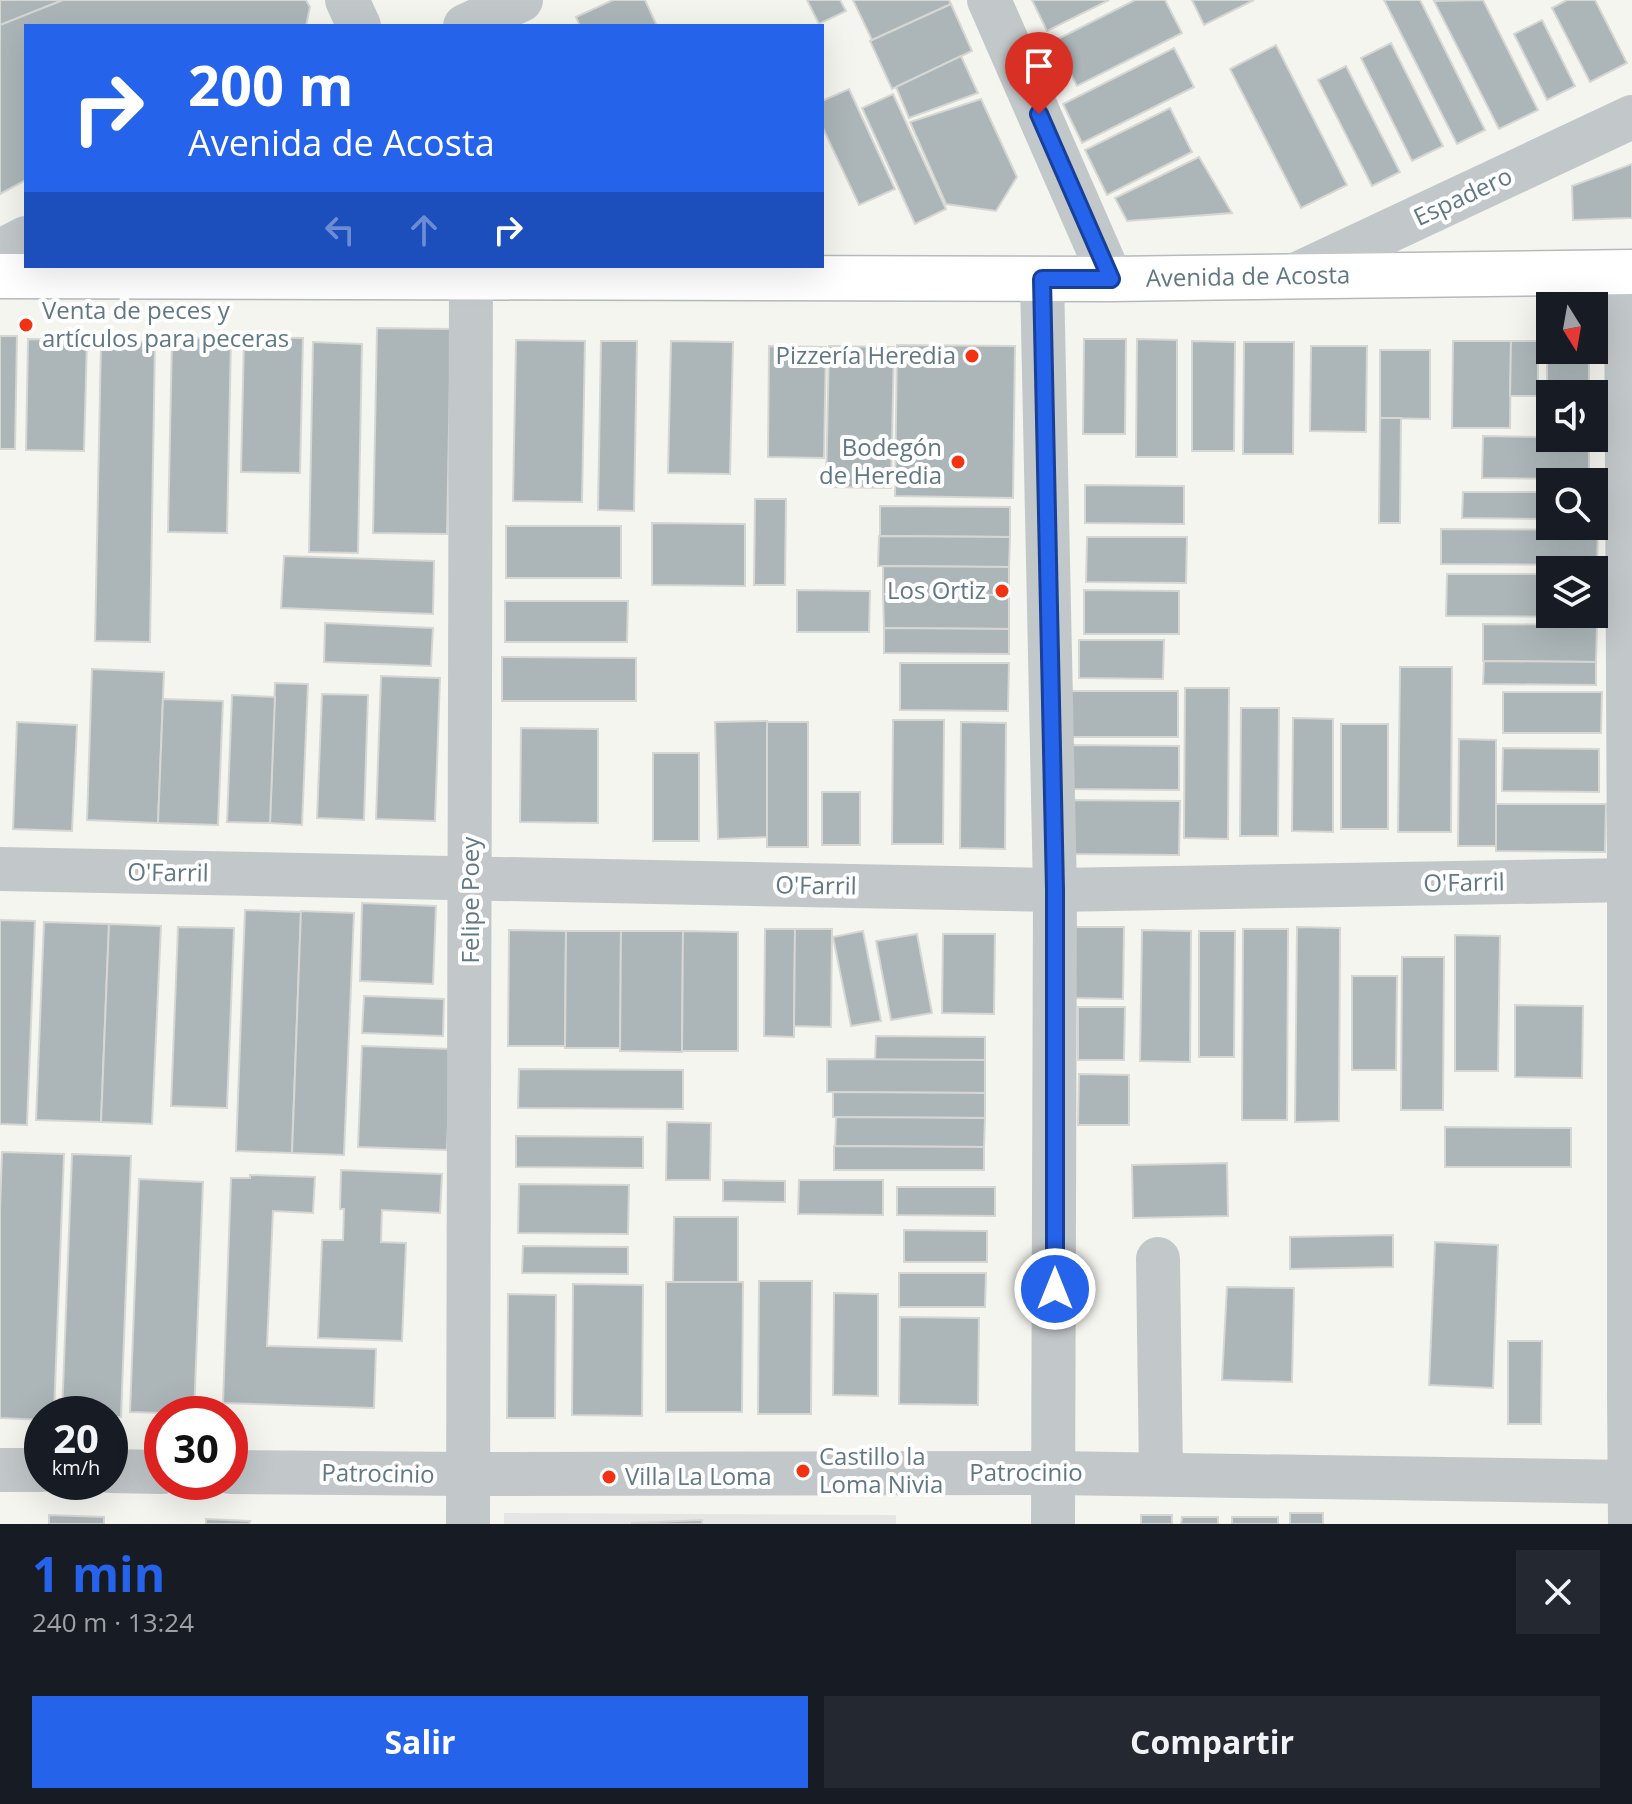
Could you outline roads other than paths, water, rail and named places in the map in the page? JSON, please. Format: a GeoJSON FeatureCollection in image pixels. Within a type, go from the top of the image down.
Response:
{"type":"FeatureCollection","features":[{"type":"Feature","properties":{"kind":"main road","name":"Avenida de Acosta"},"geometry":{"type":"LineString","coordinates":[[0,276],[469,271],[1111,279],[1629,272]]}},
{"type":"Feature","properties":{"kind":"street"},"geometry":{"type":"LineString","coordinates":[[347,0],[358,24]]}},
{"type":"Feature","properties":{"kind":"street"},"geometry":{"type":"LineString","coordinates":[[469,24],[521,0]]}},
{"type":"Feature","properties":{"kind":"street"},"geometry":{"type":"LineString","coordinates":[[989,0],[1111,279]]}},
{"type":"Feature","properties":{"kind":"street","name":"Espadero"},"geometry":{"type":"LineString","coordinates":[[1293,276],[1632,117]]}},
{"type":"Feature","properties":{"kind":"street"},"geometry":{"type":"LineString","coordinates":[[0,251],[24,239]]}},
{"type":"Feature","properties":{"kind":"street","name":"Felipe Poey"},"geometry":{"type":"LineString","coordinates":[[468,1524],[471,880],[469,271]]}},
{"type":"Feature","properties":{"kind":"street"},"geometry":{"type":"LineString","coordinates":[[1629,272],[1630,1503]]}},
{"type":"Feature","properties":{"kind":"street"},"geometry":{"type":"LineString","coordinates":[[1042,279],[1055,890],[1053,1524]]}},
{"type":"Feature","properties":{"kind":"street","name":"O'Farril"},"geometry":{"type":"LineString","coordinates":[[0,869],[1055,890],[1631,880]]}},
{"type":"Feature","properties":{"kind":"street"},"geometry":{"type":"LineString","coordinates":[[1158,1259],[1161,1474]]}},
{"type":"Feature","properties":{"kind":"street"},"geometry":{"type":"LineString","coordinates":[[0,1470],[24,1470]]}},
{"type":"Feature","properties":{"kind":"street","name":"Patrocinio"},"geometry":{"type":"LineString","coordinates":[[248,1472],[1161,1474],[1630,1503]]}},
{"type":"Feature","properties":{"kind":"place","name":"Venta de peces y artículos para peceras"},"geometry":{"type":"Point","coordinates":[26,325]}},
{"type":"Feature","properties":{"kind":"place","name":"Pizzería Heredia"},"geometry":{"type":"Point","coordinates":[972,356]}},
{"type":"Feature","properties":{"kind":"place","name":"Bodegón de Heredia"},"geometry":{"type":"Point","coordinates":[958,462]}},
{"type":"Feature","properties":{"kind":"place","name":"Los Ortiz"},"geometry":{"type":"Point","coordinates":[1002,591]}},
{"type":"Feature","properties":{"kind":"place","name":"Castillo la Loma Nivia"},"geometry":{"type":"Point","coordinates":[803,1471]}},
{"type":"Feature","properties":{"kind":"place","name":"Villa La Loma"},"geometry":{"type":"Point","coordinates":[609,1477]}}]}
